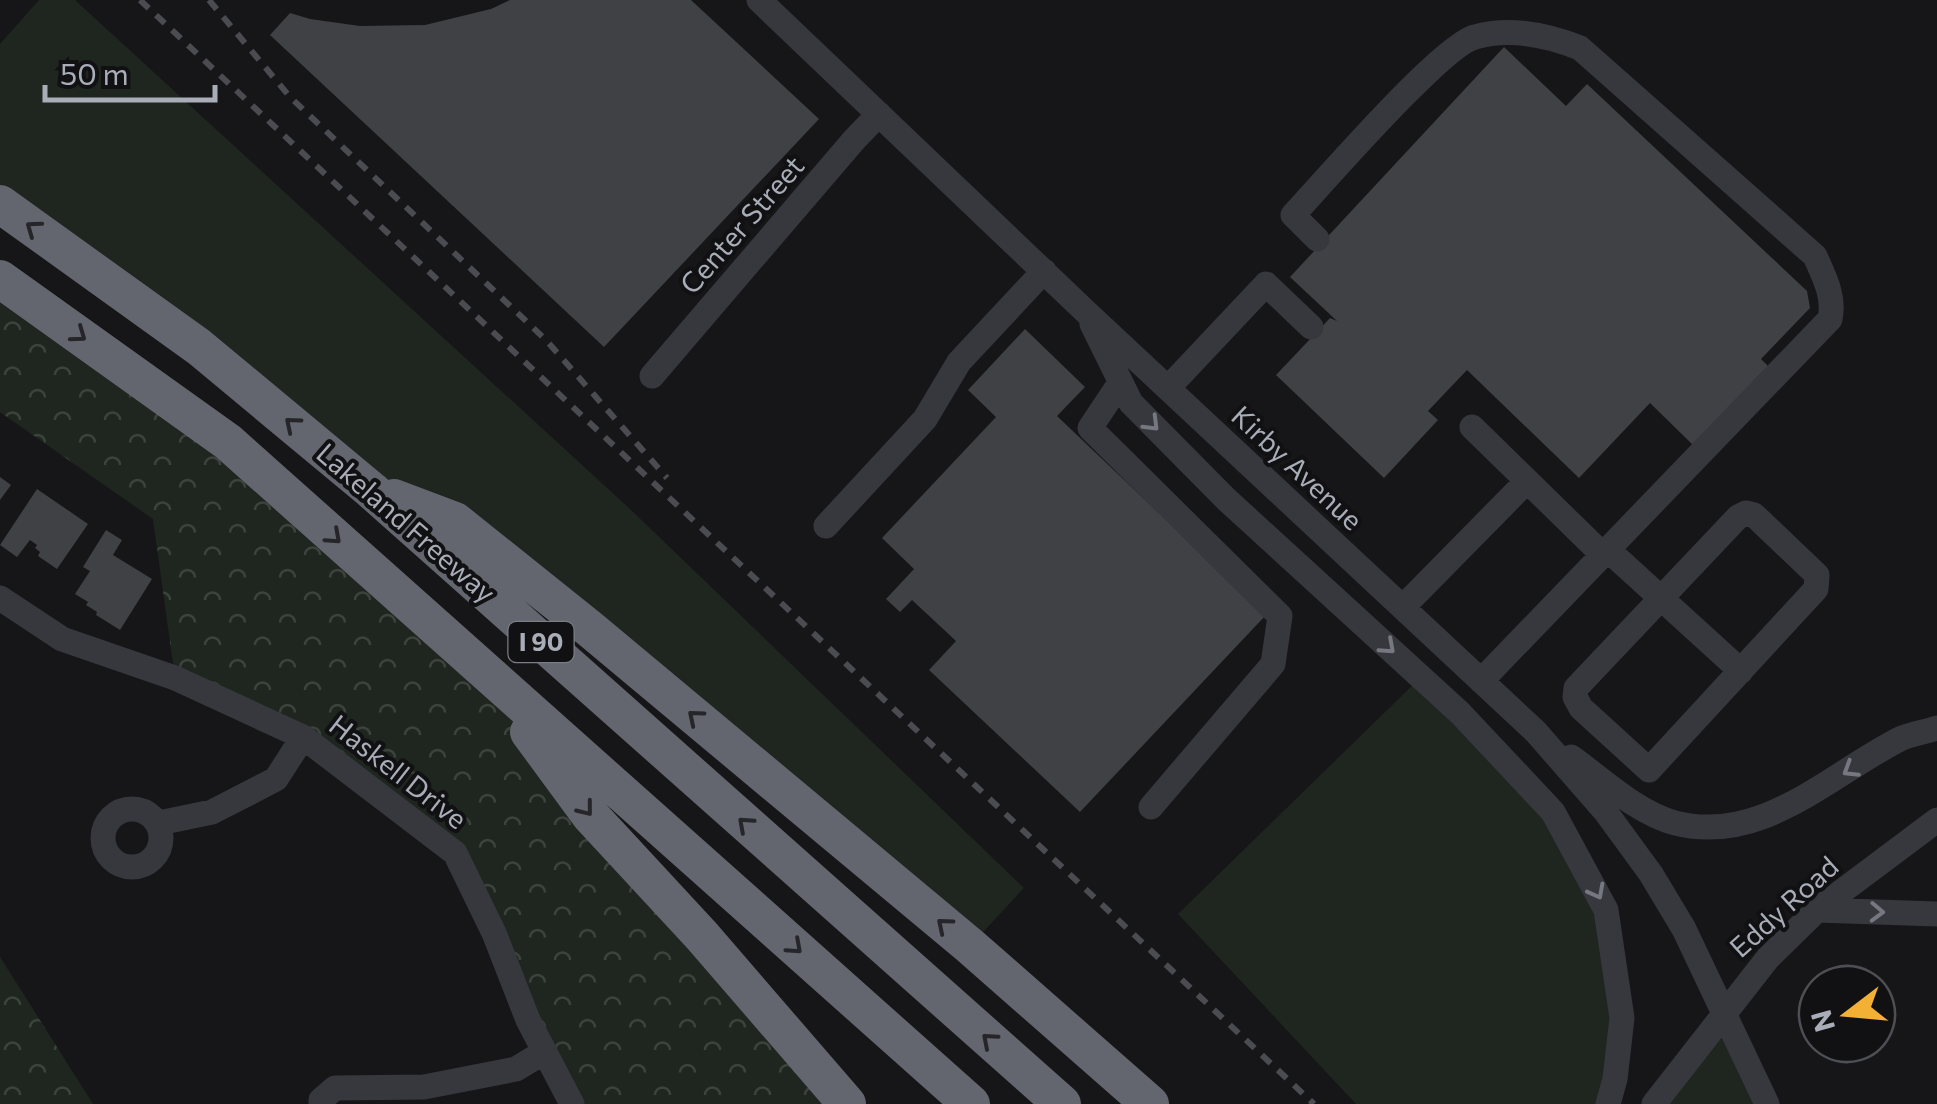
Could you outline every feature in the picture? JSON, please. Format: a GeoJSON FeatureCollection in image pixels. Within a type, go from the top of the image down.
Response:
{"type":"FeatureCollection","features":[{"type":"Feature","properties":{"kind":"highway","name":"Lakeland Freeway"},"geometry":{"type":"LineString","coordinates":[[0,204],[199,347],[371,490],[1062,1104]]}},
{"type":"Feature","properties":{"kind":"highway","name":"Lakeland Freeway"},"geometry":{"type":"LineString","coordinates":[[0,278],[228,442],[971,1104]]}},
{"type":"Feature","properties":{"kind":"highway"},"geometry":{"type":"LineString","coordinates":[[371,490],[455,521],[970,946],[1150,1104]]}},
{"type":"Feature","properties":{"kind":"highway"},"geometry":{"type":"LineString","coordinates":[[486,674],[590,815],[702,936],[846,1104]]}},
{"type":"Feature","properties":{"kind":"street","name":"Kirby Avenue"},"geometry":{"type":"LineString","coordinates":[[759,0],[1536,732],[1605,811],[1651,874],[1684,928],[1767,1104]]}},
{"type":"Feature","properties":{"kind":"street"},"geometry":{"type":"LineString","coordinates":[[1316,239],[1293,214],[1392,109],[1459,45],[1473,37],[1518,32],[1550,36],[1580,48],[1815,256],[1833,305],[1830,319],[1481,680]]}},
{"type":"Feature","properties":{"kind":"street","name":"Center Street"},"geometry":{"type":"LineString","coordinates":[[652,376],[879,114]]}},
{"type":"Feature","properties":{"kind":"street"},"geometry":{"type":"LineString","coordinates":[[826,526],[924,419],[959,362],[1044,271]]}},
{"type":"Feature","properties":{"kind":"street"},"geometry":{"type":"LineString","coordinates":[[1168,388],[1266,284],[1311,328]]}},
{"type":"Feature","properties":{"kind":"street"},"geometry":{"type":"LineString","coordinates":[[1085,311],[1130,403],[1226,498],[1460,712],[1553,812],[1606,910],[1622,1018],[1608,1104]]}},
{"type":"Feature","properties":{"kind":"street"},"geometry":{"type":"LineString","coordinates":[[1120,383],[1090,428],[1280,616],[1273,664],[1151,808]]}},
{"type":"Feature","properties":{"kind":"street"},"geometry":{"type":"LineString","coordinates":[[1472,427],[1604,552],[1741,671]]}},
{"type":"Feature","properties":{"kind":"street"},"geometry":{"type":"LineString","coordinates":[[1403,608],[1527,481]]}},
{"type":"Feature","properties":{"kind":"street"},"geometry":{"type":"LineString","coordinates":[[1754,514],[1817,576],[1816,589],[1649,770],[1575,697],[1576,688],[1591,670],[1662,599],[1738,517],[1754,514]]}},
{"type":"Feature","properties":{"kind":"street","name":"Haskell Drive"},"geometry":{"type":"LineString","coordinates":[[0,598],[62,639],[175,678],[303,738],[455,853],[494,934],[528,1020],[572,1104]]}},
{"type":"Feature","properties":{"kind":"street"},"geometry":{"type":"LineString","coordinates":[[1536,732],[1644,809],[1674,823],[1706,826],[1743,822],[1786,810],[1903,738],[1937,728]]}},
{"type":"Feature","properties":{"kind":"street"},"geometry":{"type":"LineString","coordinates":[[159,824],[212,812],[276,779],[303,738]]}},
{"type":"Feature","properties":{"kind":"street","name":"Eddy Road"},"geometry":{"type":"LineString","coordinates":[[1654,1104],[1747,981],[1818,910],[1937,820]]}},
{"type":"Feature","properties":{"kind":"street"},"geometry":{"type":"LineString","coordinates":[[1818,910],[1937,914]]}},
{"type":"Feature","properties":{"kind":"street"},"geometry":{"type":"LineString","coordinates":[[322,1104],[321,1100],[335,1088],[424,1087],[516,1070],[544,1052]]}},
{"type":"Feature","properties":{"kind":"street"},"geometry":{"type":"LineString","coordinates":[[400,1104],[424,1087]]}},
{"type":"Feature","properties":{"kind":"green space"},"geometry":{"type":"Polygon","coordinates":[[[39,0],[75,0],[629,508],[1024,888],[970,946],[590,629],[371,490],[0,204],[0,44],[39,0]]]}},
{"type":"Feature","properties":{"kind":"green space"},"geometry":{"type":"Polygon","coordinates":[[[0,279],[486,674],[847,1104],[572,1104],[455,853],[323,750],[175,678],[153,519],[0,412],[0,279]]]}},
{"type":"Feature","properties":{"kind":"green space"},"geometry":{"type":"Polygon","coordinates":[[[1421,677],[1553,812],[1606,910],[1622,1018],[1608,1104],[1356,1104],[1178,914],[1421,677]]]}},
{"type":"Feature","properties":{"kind":"green space"},"geometry":{"type":"Polygon","coordinates":[[[0,957],[93,1104],[0,1104],[0,957]]]}},
{"type":"Feature","properties":{"kind":"green space"},"geometry":{"type":"Polygon","coordinates":[[[1724,1013],[1767,1104],[1654,1104],[1724,1013]]]}},
{"type":"Feature","properties":{"kind":"building"},"geometry":{"type":"Polygon","coordinates":[[[510,0],[691,0],[819,119],[604,347],[270,35],[290,13],[360,26],[425,25],[491,9],[510,0]]]}},
{"type":"Feature","properties":{"kind":"building"},"geometry":{"type":"Polygon","coordinates":[[[1504,47],[1566,106],[1587,84],[1807,291],[1810,308],[1761,359],[1768,366],[1693,445],[1650,403],[1579,478],[1467,370],[1428,411],[1438,420],[1384,478],[1276,375],[1330,318],[1337,321],[1290,277],[1504,47]]]}},
{"type":"Feature","properties":{"kind":"building"},"geometry":{"type":"Polygon","coordinates":[[[1025,329],[1085,387],[1057,416],[1266,615],[1080,812],[929,670],[956,641],[912,600],[900,612],[886,599],[914,569],[882,538],[996,417],[968,390],[1025,329]]]}},
{"type":"Feature","properties":{"kind":"building"},"geometry":{"type":"Polygon","coordinates":[[[0,477],[11,485],[0,500],[0,477]]]}},
{"type":"Feature","properties":{"kind":"building"},"geometry":{"type":"Polygon","coordinates":[[[37,489],[88,524],[57,569],[38,556],[37,545],[30,540],[17,557],[0,545],[37,489]]]}},
{"type":"Feature","properties":{"kind":"building"},"geometry":{"type":"Polygon","coordinates":[[[106,530],[122,540],[113,555],[152,579],[120,630],[96,615],[86,605],[88,602],[75,594],[90,571],[83,567],[106,530]]]}},
{"type":"Feature","properties":{"kind":"railway"},"geometry":{"type":"LineString","coordinates":[[140,0],[1314,1104]]}},
{"type":"Feature","properties":{"kind":"railway"},"geometry":{"type":"LineString","coordinates":[[209,0],[290,97],[546,340],[667,478]]}}]}
